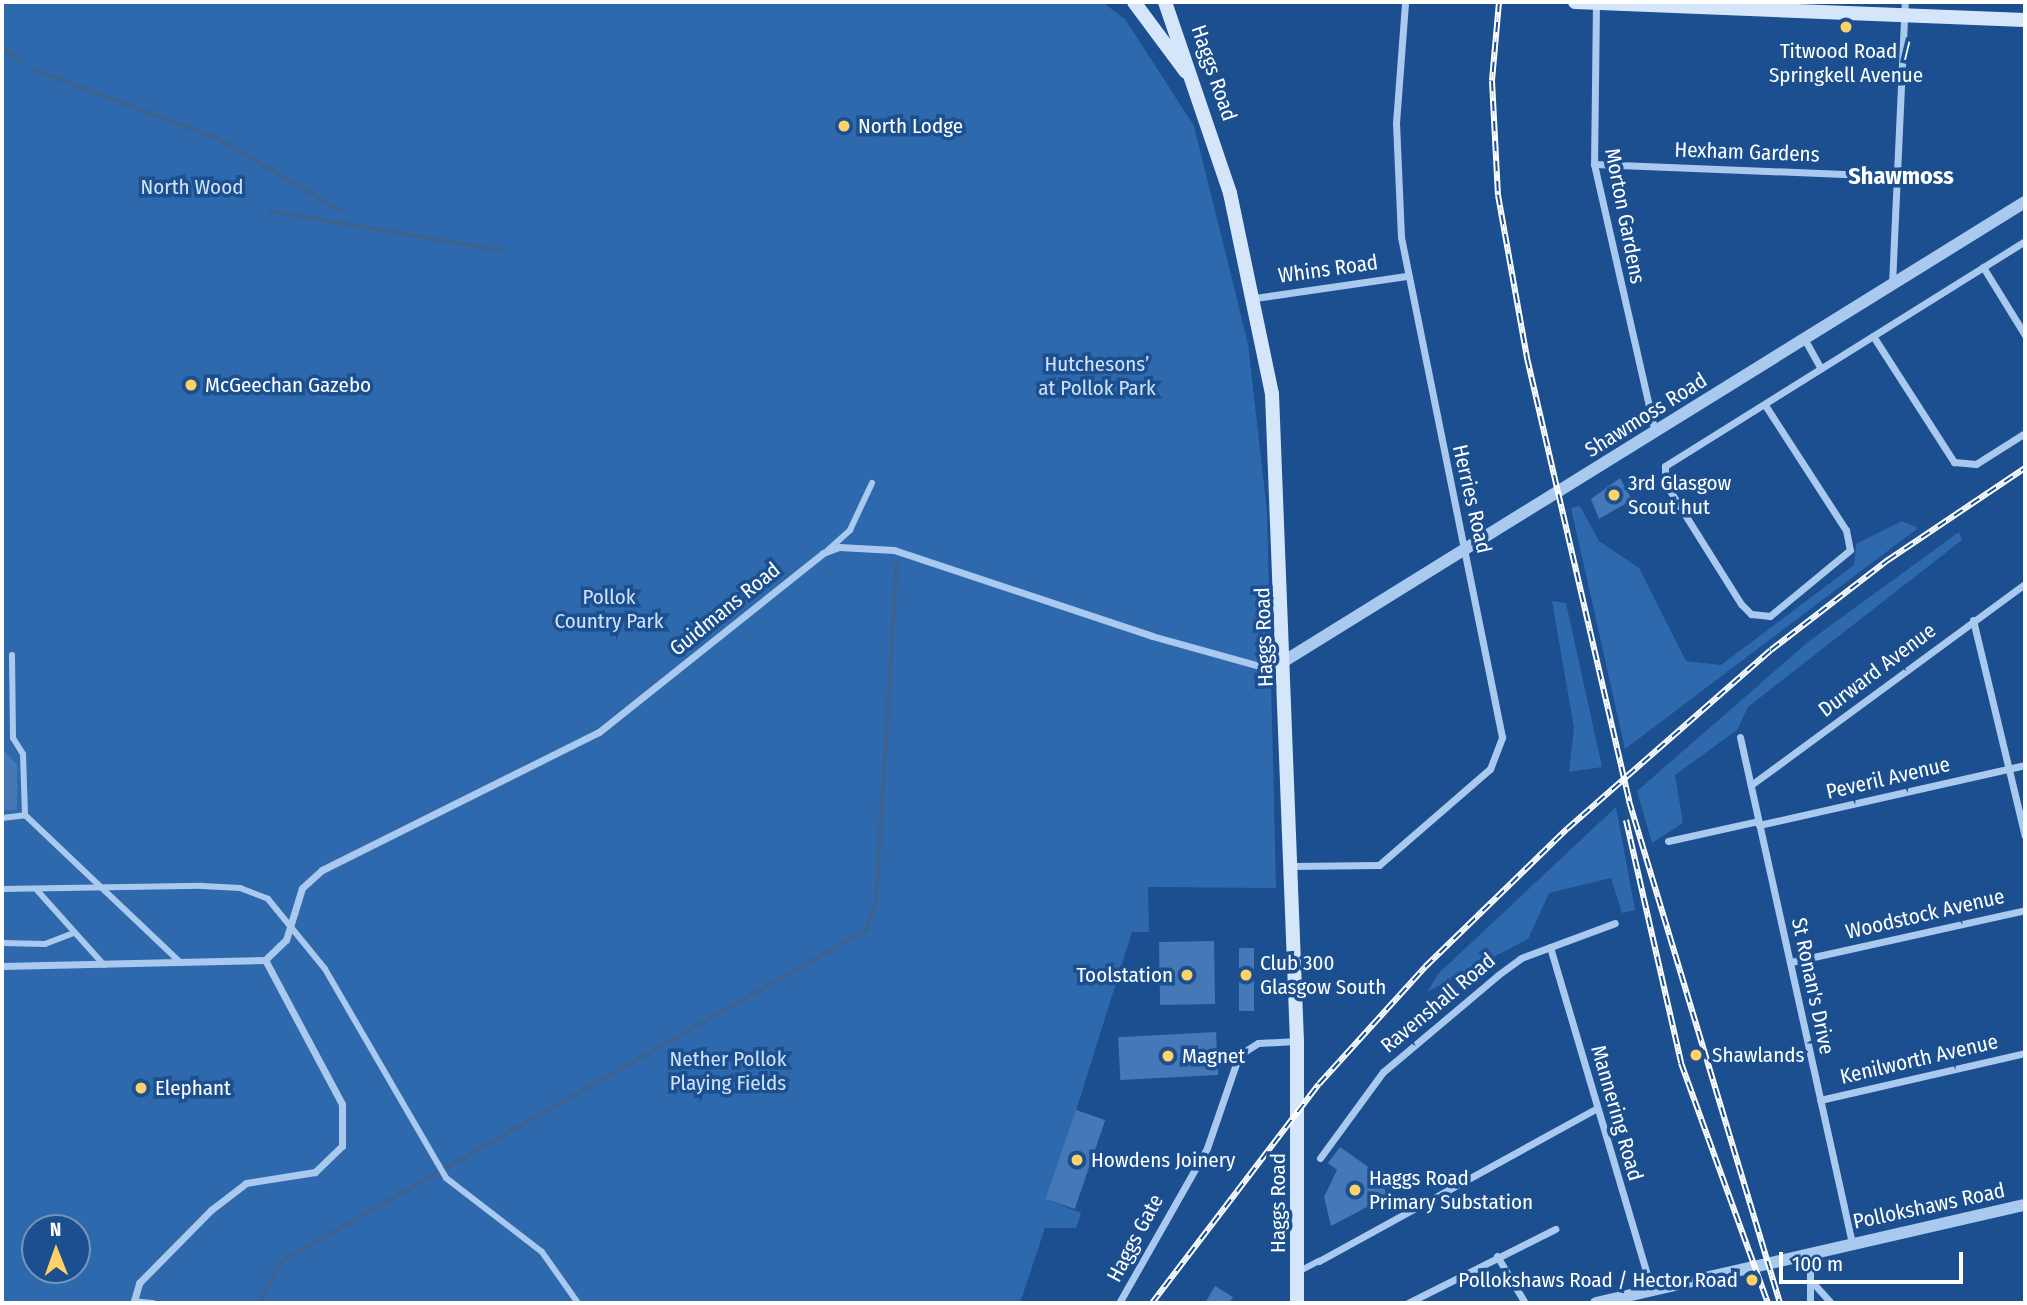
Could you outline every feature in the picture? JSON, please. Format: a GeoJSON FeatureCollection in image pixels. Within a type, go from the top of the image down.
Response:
{"type":"FeatureCollection","features":[{"type":"Feature","properties":{"kind":"main road"},"geometry":{"type":"LineString","coordinates":[[1134,2],[1202,97]]}},
{"type":"Feature","properties":{"kind":"main road","name":"Haggs Road"},"geometry":{"type":"LineString","coordinates":[[1165,2],[1202,97],[1255,298],[1275,430],[1286,660],[1297,1041],[1298,1280],[1295,1303]]}},
{"type":"Feature","properties":{"kind":"main road"},"geometry":{"type":"LineString","coordinates":[[1574,2],[1904,8],[2025,20]]}},
{"type":"Feature","properties":{"kind":"street","name":"Herries Road"},"geometry":{"type":"LineString","coordinates":[[1292,866],[1379,865],[1490,769],[1498,752],[1502,727],[1406,275],[1396,123],[1405,2]]}},
{"type":"Feature","properties":{"kind":"street","name":"Morton Gardens"},"geometry":{"type":"LineString","coordinates":[[1596,3],[1594,164],[1655,433]]}},
{"type":"Feature","properties":{"kind":"street"},"geometry":{"type":"LineString","coordinates":[[1892,285],[1904,8]]}},
{"type":"Feature","properties":{"kind":"street","name":"Hexham Gardens"},"geometry":{"type":"LineString","coordinates":[[1594,164],[1898,176]]}},
{"type":"Feature","properties":{"kind":"street","name":"Shawmoss Road"},"geometry":{"type":"LineString","coordinates":[[1286,660],[1892,285],[2023,209]]}},
{"type":"Feature","properties":{"kind":"street"},"geometry":{"type":"LineString","coordinates":[[1765,405],[1846,530],[1850,550],[1770,616],[1751,614],[1741,604],[1664,477],[1673,457],[1765,405],[1820,367],[2025,241]]}},
{"type":"Feature","properties":{"kind":"street"},"geometry":{"type":"LineString","coordinates":[[1983,267],[2025,335]]}},
{"type":"Feature","properties":{"kind":"street","name":"Whins Road"},"geometry":{"type":"LineString","coordinates":[[1255,298],[1406,275]]}},
{"type":"Feature","properties":{"kind":"street"},"geometry":{"type":"LineString","coordinates":[[1873,336],[1954,462],[1976,464],[2025,433]]}},
{"type":"Feature","properties":{"kind":"street"},"geometry":{"type":"LineString","coordinates":[[1805,340],[1820,367]]}},
{"type":"Feature","properties":{"kind":"street"},"geometry":{"type":"LineString","coordinates":[[823,553],[850,530],[872,483]]}},
{"type":"Feature","properties":{"kind":"street","name":"Guidmans Road"},"geometry":{"type":"LineString","coordinates":[[265,960],[280,950],[292,925],[302,888],[322,870],[599,732],[823,553],[849,546],[894,550],[1263,667],[1286,660]]}},
{"type":"Feature","properties":{"kind":"street","name":"Durward Avenue"},"geometry":{"type":"LineString","coordinates":[[1751,785],[2025,584]]}},
{"type":"Feature","properties":{"kind":"street"},"geometry":{"type":"LineString","coordinates":[[1973,620],[2025,836]]}},
{"type":"Feature","properties":{"kind":"street"},"geometry":{"type":"LineString","coordinates":[[12,655],[13,738],[23,754],[25,815],[108,889],[182,964]]}},
{"type":"Feature","properties":{"kind":"street","name":"St Ronan's Drive"},"geometry":{"type":"LineString","coordinates":[[1740,737],[1852,1243]]}},
{"type":"Feature","properties":{"kind":"street","name":"Peveril Avenue"},"geometry":{"type":"LineString","coordinates":[[1668,841],[2025,765]]}},
{"type":"Feature","properties":{"kind":"street"},"geometry":{"type":"LineString","coordinates":[[2,818],[25,815]]}},
{"type":"Feature","properties":{"kind":"street"},"geometry":{"type":"LineString","coordinates":[[2,890],[240,888],[268,899],[292,925],[446,1178],[542,1252],[578,1303]]}},
{"type":"Feature","properties":{"kind":"street"},"geometry":{"type":"LineString","coordinates":[[36,889],[104,965]]}},
{"type":"Feature","properties":{"kind":"street","name":"Woodstock Avenue"},"geometry":{"type":"LineString","coordinates":[[1791,962],[2025,909]]}},
{"type":"Feature","properties":{"kind":"street","name":"Ravenshall Road"},"geometry":{"type":"LineString","coordinates":[[1320,1158],[1383,1072],[1498,975],[1550,947],[1615,923]]}},
{"type":"Feature","properties":{"kind":"street"},"geometry":{"type":"LineString","coordinates":[[2,943],[45,944],[73,933]]}},
{"type":"Feature","properties":{"kind":"street","name":"Mannering Road"},"geometry":{"type":"LineString","coordinates":[[1550,947],[1651,1288]]}},
{"type":"Feature","properties":{"kind":"street"},"geometry":{"type":"LineString","coordinates":[[2,966],[182,964],[265,960],[342,1104],[342,1146],[315,1172],[246,1182],[139,1283],[134,1301],[152,1303]]}},
{"type":"Feature","properties":{"kind":"street","name":"Haggs Gate"},"geometry":{"type":"LineString","coordinates":[[1119,1303],[1207,1148],[1239,1055],[1258,1042],[1297,1041]]}},
{"type":"Feature","properties":{"kind":"street","name":"Kenilworth Avenue"},"geometry":{"type":"LineString","coordinates":[[1820,1100],[2025,1053]]}},
{"type":"Feature","properties":{"kind":"street"},"geometry":{"type":"LineString","coordinates":[[1298,1280],[1319,1261],[1597,1108]]}},
{"type":"Feature","properties":{"kind":"street","name":"Pollokshaws Road"},"geometry":{"type":"LineString","coordinates":[[1596,1303],[1651,1288],[2025,1205]]}},
{"type":"Feature","properties":{"kind":"street"},"geometry":{"type":"LineString","coordinates":[[1408,1303],[1555,1228]]}},
{"type":"Feature","properties":{"kind":"street"},"geometry":{"type":"LineString","coordinates":[[1810,1252],[1814,1284],[1810,1303]]}},
{"type":"Feature","properties":{"kind":"street"},"geometry":{"type":"LineString","coordinates":[[1497,1256],[1525,1303]]}},
{"type":"Feature","properties":{"kind":"street"},"geometry":{"type":"LineString","coordinates":[[1814,1284],[1831,1303]]}},
{"type":"Feature","properties":{"kind":"green space","name":"Pollok Country Park"},"geometry":{"type":"Polygon","coordinates":[[[2,2],[1102,2],[1125,19],[1194,126],[1248,344],[1267,511],[1276,888],[1148,887],[1149,932],[1132,932],[1048,1200],[1081,1213],[1076,1228],[1045,1228],[1020,1303],[2,1303],[2,2]]]}},
{"type":"Feature","properties":{"kind":"green space"},"geometry":{"type":"Polygon","coordinates":[[[1580,506],[1599,541],[1639,568],[1686,661],[1721,665],[1854,565],[1856,544],[1902,521],[1918,528],[1625,749],[1571,508],[1580,506]]]}},
{"type":"Feature","properties":{"kind":"green space"},"geometry":{"type":"Polygon","coordinates":[[[1959,532],[1962,540],[1748,707],[1737,730],[1675,775],[1683,823],[1652,843],[1637,791],[1808,642],[1959,532]]]}},
{"type":"Feature","properties":{"kind":"green space"},"geometry":{"type":"Polygon","coordinates":[[[1552,601],[1566,603],[1602,767],[1569,772],[1574,728],[1552,601]]]}},
{"type":"Feature","properties":{"kind":"green space"},"geometry":{"type":"Polygon","coordinates":[[[1616,807],[1635,910],[1622,913],[1611,878],[1549,893],[1528,939],[1427,992],[1439,973],[1616,807]]]}},
{"type":"Feature","properties":{"kind":"building","name":"North Lodge"},"geometry":{"type":"Polygon","coordinates":[[[840,116],[848,116],[854,126],[848,136],[840,136],[834,130],[834,122],[840,116]]]}},
{"type":"Feature","properties":{"kind":"building","name":"3rd Glasgow Scout hut"},"geometry":{"type":"Polygon","coordinates":[[[1620,478],[1632,500],[1599,519],[1591,499],[1620,478]]]}},
{"type":"Feature","properties":{"kind":"building"},"geometry":{"type":"Polygon","coordinates":[[[2,748],[17,765],[17,810],[2,810],[2,748]]]}},
{"type":"Feature","properties":{"kind":"building","name":"Toolstation"},"geometry":{"type":"Polygon","coordinates":[[[1214,941],[1215,1004],[1160,1005],[1159,942],[1214,941]]]}},
{"type":"Feature","properties":{"kind":"building","name":"Club 300 Glasgow South"},"geometry":{"type":"Polygon","coordinates":[[[1239,948],[1254,948],[1254,1011],[1239,1011],[1239,948]]]}},
{"type":"Feature","properties":{"kind":"building","name":"Magnet"},"geometry":{"type":"Polygon","coordinates":[[[1216,1032],[1218,1075],[1120,1080],[1118,1037],[1216,1032]]]}},
{"type":"Feature","properties":{"kind":"building","name":"Howdens Joinery"},"geometry":{"type":"Polygon","coordinates":[[[1076,1110],[1105,1120],[1075,1209],[1045,1199],[1076,1110]]]}},
{"type":"Feature","properties":{"kind":"building","name":"Haggs Road Primary Substation"},"geometry":{"type":"Polygon","coordinates":[[[1340,1147],[1374,1171],[1388,1196],[1331,1226],[1324,1197],[1337,1170],[1328,1163],[1340,1147]]]}},
{"type":"Feature","properties":{"kind":"building"},"geometry":{"type":"Polygon","coordinates":[[[1215,1286],[1233,1297],[1229,1303],[1205,1303],[1215,1286]]]}},
{"type":"Feature","properties":{"kind":"waterway"},"geometry":{"type":"LineString","coordinates":[[2,48],[20,60]]}},
{"type":"Feature","properties":{"kind":"waterway"},"geometry":{"type":"LineString","coordinates":[[35,70],[221,140],[341,211]]}},
{"type":"Feature","properties":{"kind":"waterway"},"geometry":{"type":"LineString","coordinates":[[270,211],[504,251]]}},
{"type":"Feature","properties":{"kind":"waterway"},"geometry":{"type":"LineString","coordinates":[[260,1303],[280,1262],[866,930],[876,903],[897,563]]}},
{"type":"Feature","properties":{"kind":"railway"},"geometry":{"type":"LineString","coordinates":[[1499,2],[1492,81],[1498,195],[1527,358],[1629,801],[1780,1303]]}},
{"type":"Feature","properties":{"kind":"railway"},"geometry":{"type":"LineString","coordinates":[[1152,1303],[1319,1084],[1425,967],[1567,829],[1771,650],[1888,560],[2025,468]]}},
{"type":"Feature","properties":{"kind":"railway"},"geometry":{"type":"LineString","coordinates":[[1626,820],[1681,1063],[1768,1303]]}},
{"type":"Feature","properties":{"kind":"place","name":"Titwood Road / Springkell Avenue"},"geometry":{"type":"Point","coordinates":[1846,27]}},
{"type":"Feature","properties":{"kind":"place","name":"North Lodge"},"geometry":{"type":"Point","coordinates":[844,126]}},
{"type":"Feature","properties":{"kind":"place","name":"McGeechan Gazebo"},"geometry":{"type":"Point","coordinates":[191,385]}},
{"type":"Feature","properties":{"kind":"place","name":"3rd Glasgow Scout hut"},"geometry":{"type":"Point","coordinates":[1614,495]}},
{"type":"Feature","properties":{"kind":"place","name":"Toolstation"},"geometry":{"type":"Point","coordinates":[1187,975]}},
{"type":"Feature","properties":{"kind":"place","name":"Club 300 Glasgow South"},"geometry":{"type":"Point","coordinates":[1246,975]}},
{"type":"Feature","properties":{"kind":"place","name":"Shawlands"},"geometry":{"type":"Point","coordinates":[1696,1055]}},
{"type":"Feature","properties":{"kind":"place","name":"Magnet"},"geometry":{"type":"Point","coordinates":[1168,1056]}},
{"type":"Feature","properties":{"kind":"place","name":"Elephant"},"geometry":{"type":"Point","coordinates":[141,1088]}},
{"type":"Feature","properties":{"kind":"place","name":"Howdens Joinery"},"geometry":{"type":"Point","coordinates":[1077,1160]}},
{"type":"Feature","properties":{"kind":"place","name":"Haggs Road Primary Substation"},"geometry":{"type":"Point","coordinates":[1355,1190]}},
{"type":"Feature","properties":{"kind":"place","name":"Pollokshaws Road / Hector Road"},"geometry":{"type":"Point","coordinates":[1752,1280]}},
{"type":"Feature","properties":{"kind":"district","name":"Shawmoss"},"geometry":{"type":"Point","coordinates":[1901,177]}},
{"type":"Feature","properties":{"kind":"park label","name":"North Wood"},"geometry":{"type":"Point","coordinates":[192,187]}},
{"type":"Feature","properties":{"kind":"park label","name":"Hutchesons’ at Pollok Park"},"geometry":{"type":"Point","coordinates":[1097,376]}},
{"type":"Feature","properties":{"kind":"park label","name":"Nether Pollok Playing Fields"},"geometry":{"type":"Point","coordinates":[728,1071]}}]}
